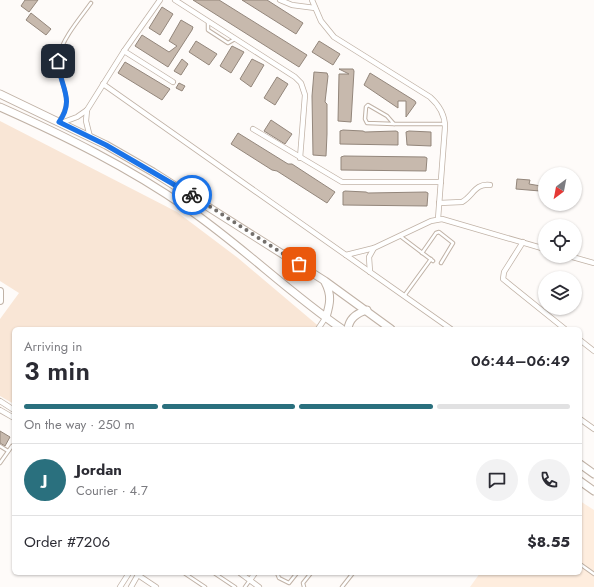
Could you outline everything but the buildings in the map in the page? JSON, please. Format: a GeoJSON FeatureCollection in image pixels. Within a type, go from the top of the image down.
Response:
{"type":"FeatureCollection","features":[{"type":"Feature","properties":{"kind":"main road"},"geometry":{"type":"LineString","coordinates":[[0,94],[90,137],[197,198],[325,281],[388,327]]}},
{"type":"Feature","properties":{"kind":"main road"},"geometry":{"type":"LineString","coordinates":[[0,107],[97,153],[167,195],[228,238],[339,327]]}},
{"type":"Feature","properties":{"kind":"main road"},"geometry":{"type":"LineString","coordinates":[[325,281],[331,295],[331,302],[326,317]]}},
{"type":"Feature","properties":{"kind":"main road"},"geometry":{"type":"LineString","coordinates":[[0,291],[0,300]]}},
{"type":"Feature","properties":{"kind":"main road"},"geometry":{"type":"LineString","coordinates":[[349,327],[351,320],[355,315],[367,310]]}},
{"type":"Feature","properties":{"kind":"main road"},"geometry":{"type":"LineString","coordinates":[[582,465],[594,474]]}},
{"type":"Feature","properties":{"kind":"main road"},"geometry":{"type":"LineString","coordinates":[[582,482],[594,491]]}},
{"type":"Feature","properties":{"kind":"street"},"geometry":{"type":"LineString","coordinates":[[60,122],[77,117],[87,110],[124,51],[160,0]]}},
{"type":"Feature","properties":{"kind":"street"},"geometry":{"type":"LineString","coordinates":[[175,0],[294,77],[303,87],[304,95],[300,158]]}},
{"type":"Feature","properties":{"kind":"street"},"geometry":{"type":"LineString","coordinates":[[280,0],[292,5],[315,8]]}},
{"type":"Feature","properties":{"kind":"street"},"geometry":{"type":"LineString","coordinates":[[312,0],[324,26],[334,37],[434,100],[441,111],[445,124],[438,219]]}},
{"type":"Feature","properties":{"kind":"street"},"geometry":{"type":"LineString","coordinates":[[124,51],[173,82]]}},
{"type":"Feature","properties":{"kind":"street"},"geometry":{"type":"LineString","coordinates":[[103,84],[448,327]]}},
{"type":"Feature","properties":{"kind":"street"},"geometry":{"type":"LineString","coordinates":[[87,110],[87,126],[90,137]]}},
{"type":"Feature","properties":{"kind":"street"},"geometry":{"type":"LineString","coordinates":[[253,129],[342,182],[441,182]]}},
{"type":"Feature","properties":{"kind":"street"},"geometry":{"type":"LineString","coordinates":[[439,203],[462,202],[481,185],[490,185]]}},
{"type":"Feature","properties":{"kind":"street"},"geometry":{"type":"LineString","coordinates":[[346,255],[374,248],[438,219],[448,220],[538,247]]}},
{"type":"Feature","properties":{"kind":"street"},"geometry":{"type":"LineString","coordinates":[[523,242],[504,272],[503,279],[563,327]]}},
{"type":"Feature","properties":{"kind":"street"},"geometry":{"type":"LineString","coordinates":[[370,272],[368,265],[369,257],[374,248]]}},
{"type":"Feature","properties":{"kind":"street"},"geometry":{"type":"LineString","coordinates":[[582,260],[594,263]]}},
{"type":"Feature","properties":{"kind":"street"},"geometry":{"type":"LineString","coordinates":[[319,327],[326,317]]}},
{"type":"Feature","properties":{"kind":"street"},"geometry":{"type":"LineString","coordinates":[[582,342],[594,352]]}},
{"type":"Feature","properties":{"kind":"street"},"geometry":{"type":"LineString","coordinates":[[0,401],[12,409]]}},
{"type":"Feature","properties":{"kind":"street"},"geometry":{"type":"LineString","coordinates":[[0,410],[12,417]]}},
{"type":"Feature","properties":{"kind":"street"},"geometry":{"type":"LineString","coordinates":[[582,420],[594,429]]}},
{"type":"Feature","properties":{"kind":"street"},"geometry":{"type":"LineString","coordinates":[[120,587],[128,575]]}},
{"type":"Feature","properties":{"kind":"street"},"geometry":{"type":"LineString","coordinates":[[131,587],[138,575]]}},
{"type":"Feature","properties":{"kind":"street"},"geometry":{"type":"LineString","coordinates":[[140,575],[156,587]]}},
{"type":"Feature","properties":{"kind":"street"},"geometry":{"type":"LineString","coordinates":[[243,575],[259,587]]}},
{"type":"Feature","properties":{"kind":"street"},"geometry":{"type":"LineString","coordinates":[[250,580],[254,575]]}},
{"type":"Feature","properties":{"kind":"lane"},"geometry":{"type":"LineString","coordinates":[[60,122],[65,111],[67,100],[59,71],[59,56],[62,46],[91,3]]}},
{"type":"Feature","properties":{"kind":"lane"},"geometry":{"type":"LineString","coordinates":[[208,22],[208,30],[224,41],[228,42],[235,39]]}},
{"type":"Feature","properties":{"kind":"lane"},"geometry":{"type":"LineString","coordinates":[[394,124],[384,114],[369,106],[366,107],[365,119],[367,123],[394,124],[445,124]]}},
{"type":"Feature","properties":{"kind":"lane"},"geometry":{"type":"LineString","coordinates":[[422,253],[436,233],[439,232],[453,243],[441,263]]}},
{"type":"Feature","properties":{"kind":"lane"},"geometry":{"type":"LineString","coordinates":[[399,236],[432,260],[404,296]]}},
{"type":"Feature","properties":{"kind":"lane"},"geometry":{"type":"LineString","coordinates":[[0,446],[8,451]]}},
{"type":"Feature","properties":{"kind":"lane"},"geometry":{"type":"LineString","coordinates":[[0,463],[12,446]]}},
{"type":"Feature","properties":{"kind":"lane"},"geometry":{"type":"LineString","coordinates":[[582,565],[594,574]]}},
{"type":"Feature","properties":{"kind":"lane"},"geometry":{"type":"LineString","coordinates":[[187,575],[205,587]]}},
{"type":"Feature","properties":{"kind":"lane"},"geometry":{"type":"LineString","coordinates":[[217,575],[235,587]]}},
{"type":"Feature","properties":{"kind":"lane"},"geometry":{"type":"LineString","coordinates":[[278,575],[278,577],[287,583],[290,582],[295,575]]}},
{"type":"Feature","properties":{"kind":"lane"},"geometry":{"type":"LineString","coordinates":[[304,587],[303,583],[309,575]]}},
{"type":"Feature","properties":{"kind":"lane"},"geometry":{"type":"LineString","coordinates":[[342,587],[351,575]]}},
{"type":"Feature","properties":{"kind":"lane"},"geometry":{"type":"LineString","coordinates":[[245,587],[250,580]]}},
{"type":"Feature","properties":{"kind":"shaded area"},"geometry":{"type":"Polygon","coordinates":[[[0,121],[177,212],[238,258],[320,327],[12,327],[12,403],[0,396],[0,319],[19,293],[0,281],[0,121]]]}},
{"type":"Feature","properties":{"kind":"shaded area"},"geometry":{"type":"Polygon","coordinates":[[[582,502],[594,510],[594,587],[470,587],[479,575],[582,575],[582,502]]]}},
{"type":"Feature","properties":{"kind":"way so far"},"geometry":{"type":"LineString","coordinates":[[192,195],[299,264]]}},
{"type":"Feature","properties":{"kind":"route"},"geometry":{"type":"LineString","coordinates":[[58,61],[59,71],[67,100],[64,115],[59,122],[106,145],[192,195]]}}]}
